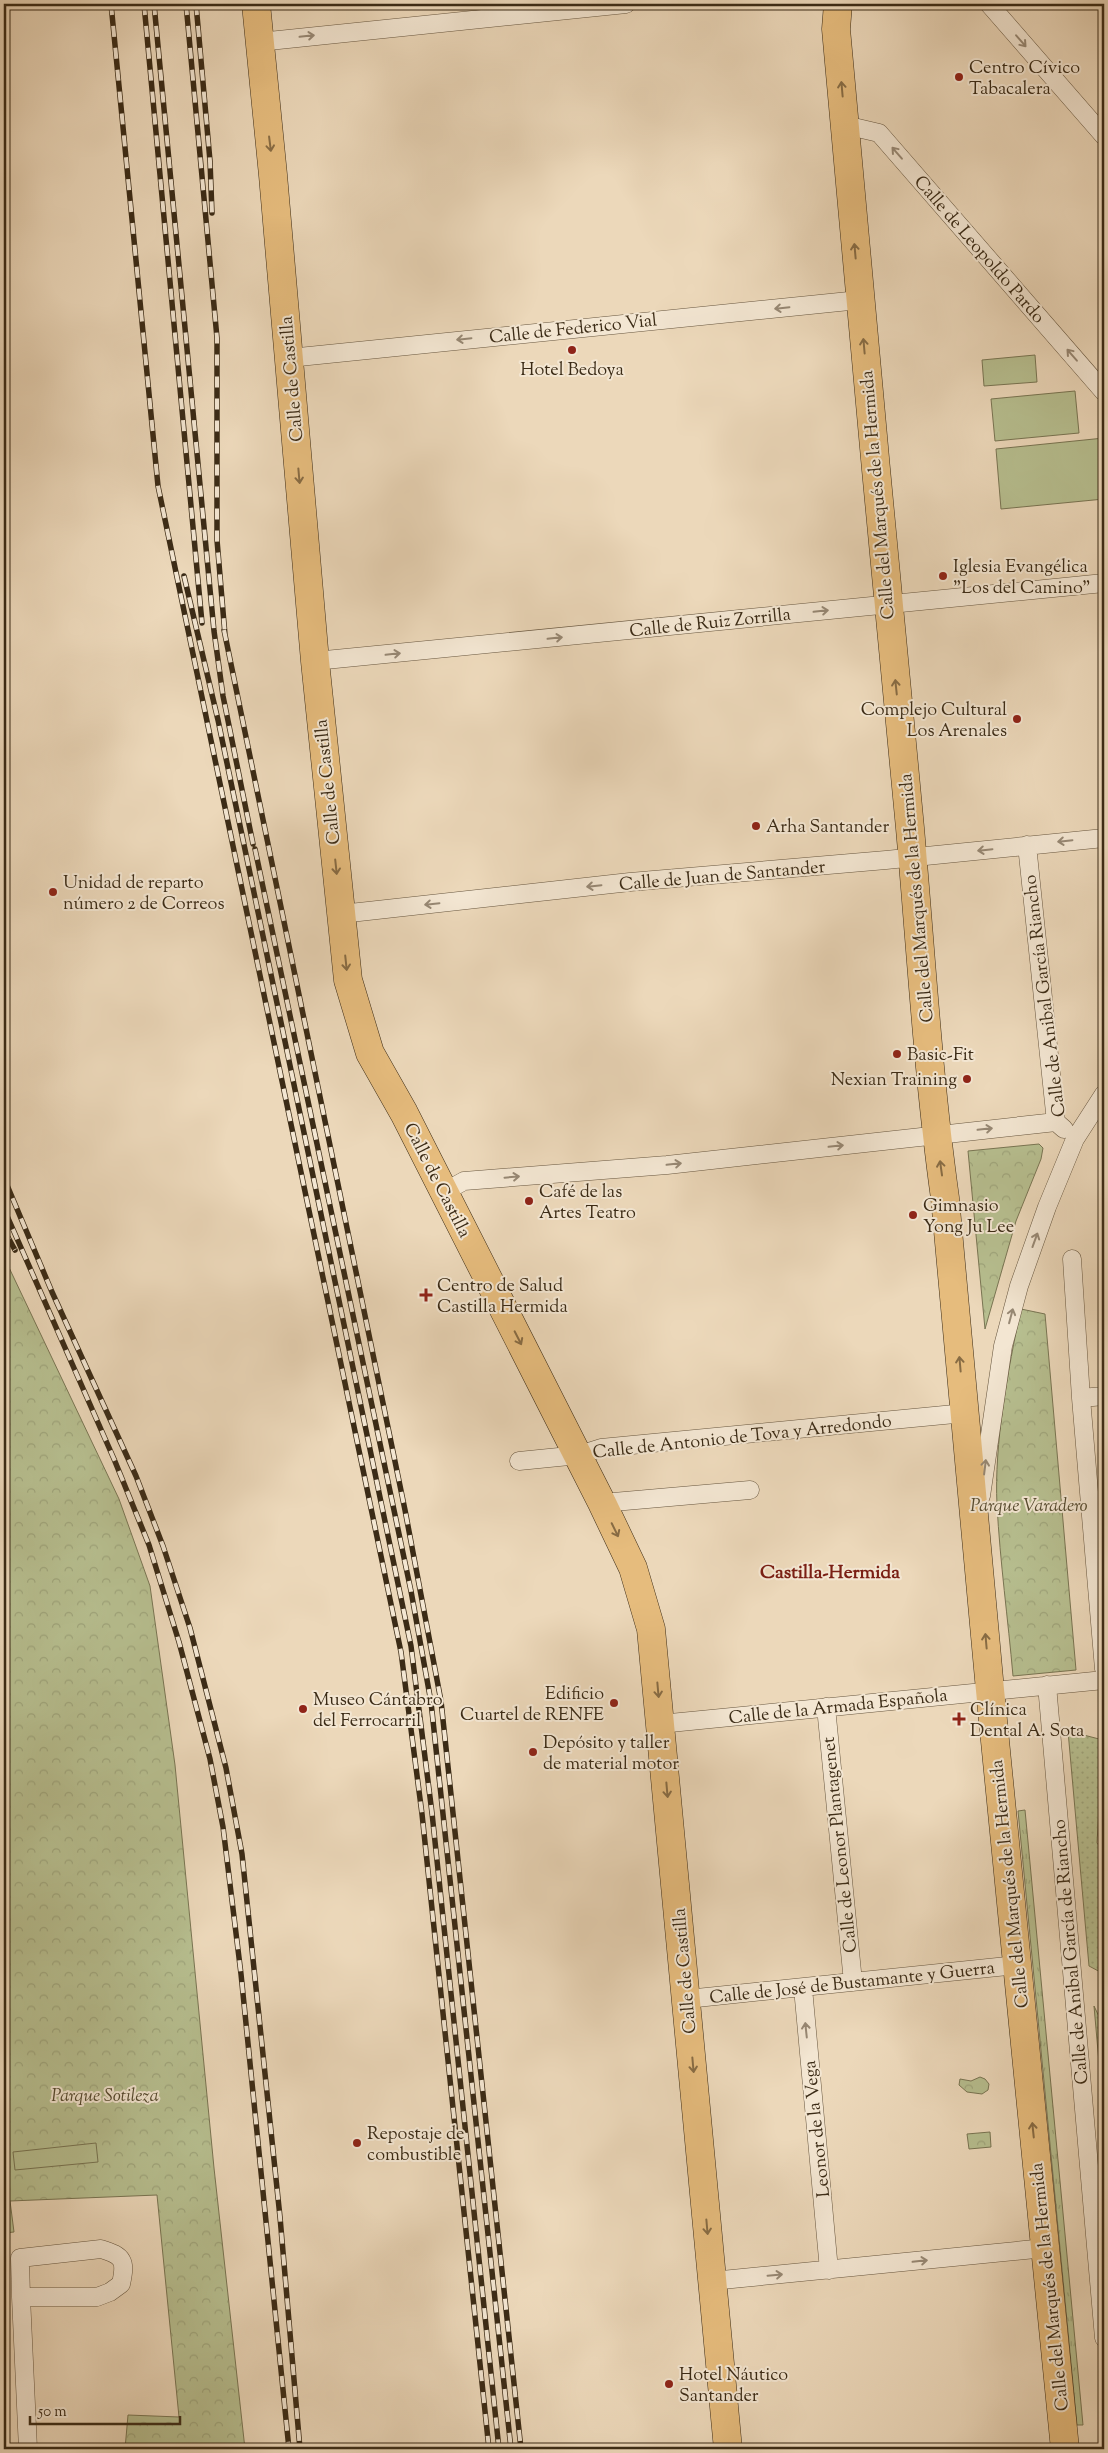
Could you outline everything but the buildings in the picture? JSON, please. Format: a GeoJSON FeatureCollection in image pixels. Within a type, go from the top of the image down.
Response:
{"type":"FeatureCollection","features":[{"type":"Feature","properties":{"kind":"main road","name":"Calle de Castilla"},"geometry":{"type":"LineString","coordinates":[[256,4],[258,42],[273,175],[302,356],[315,661],[348,980],[370,1053],[404,1113],[579,1455],[633,1568],[650,1629],[687,1999],[728,2449]]}},
{"type":"Feature","properties":{"kind":"main road","name":"Calle del Marqués de la Hermida"},"geometry":{"type":"LineString","coordinates":[[838,4],[836,29],[936,1134],[945,1198],[990,1690],[1065,2449]]}},
{"type":"Feature","properties":{"kind":"street"},"geometry":{"type":"LineString","coordinates":[[258,42],[626,4]]}},
{"type":"Feature","properties":{"kind":"street"},"geometry":{"type":"LineString","coordinates":[[989,4],[1104,136]]}},
{"type":"Feature","properties":{"kind":"street","name":"Calle de Leopoldo Pardo"},"geometry":{"type":"LineString","coordinates":[[845,125],[879,133],[1104,392]]}},
{"type":"Feature","properties":{"kind":"street","name":"Calle de Federico Vial"},"geometry":{"type":"LineString","coordinates":[[302,356],[860,300]]}},
{"type":"Feature","properties":{"kind":"street","name":"Calle de Ruiz Zorrilla"},"geometry":{"type":"LineString","coordinates":[[315,661],[1104,583]]}},
{"type":"Feature","properties":{"kind":"street","name":"Calle de Juan de Santander"},"geometry":{"type":"LineString","coordinates":[[341,914],[630,882],[912,858],[1104,838]]}},
{"type":"Feature","properties":{"kind":"street","name":"Calle de Anibal García Riancho"},"geometry":{"type":"LineString","coordinates":[[1026,845],[1056,1122],[1075,1139]]}},
{"type":"Feature","properties":{"kind":"street"},"geometry":{"type":"LineString","coordinates":[[976,1533],[987,1448],[1010,1318],[1047,1207],[1075,1139],[1104,1094]]}},
{"type":"Feature","properties":{"kind":"street"},"geometry":{"type":"LineString","coordinates":[[444,1192],[464,1181],[667,1164],[1056,1122]]}},
{"type":"Feature","properties":{"kind":"street"},"geometry":{"type":"LineString","coordinates":[[1072,1259],[1080,1398],[1104,1669]]}},
{"type":"Feature","properties":{"kind":"street"},"geometry":{"type":"LineString","coordinates":[[1080,1398],[1104,1396]]}},
{"type":"Feature","properties":{"kind":"street","name":"Calle de Antonio de Tova y Arredondo"},"geometry":{"type":"LineString","coordinates":[[518,1462],[579,1455],[601,1448],[965,1413]]}},
{"type":"Feature","properties":{"kind":"street"},"geometry":{"type":"LineString","coordinates":[[602,1503],[750,1490]]}},
{"type":"Feature","properties":{"kind":"street","name":"Calle de la Armada Española"},"geometry":{"type":"LineString","coordinates":[[660,1724],[1104,1680]]}},
{"type":"Feature","properties":{"kind":"street","name":"Calle de Anibal García de Riancho"},"geometry":{"type":"LineString","coordinates":[[1047,1685],[1104,2338]]}},
{"type":"Feature","properties":{"kind":"street","name":"Calle de Leonor Plantagenet"},"geometry":{"type":"LineString","coordinates":[[826,1707],[852,1982]]}},
{"type":"Feature","properties":{"kind":"street","name":"Calle de José de Bustamante y Guerra"},"geometry":{"type":"LineString","coordinates":[[687,1999],[1017,1965]]}},
{"type":"Feature","properties":{"kind":"street","name":"Leonor de la Vega"},"geometry":{"type":"LineString","coordinates":[[802,1988],[829,2270]]}},
{"type":"Feature","properties":{"kind":"street"},"geometry":{"type":"LineString","coordinates":[[712,2282],[1045,2248]]}},
{"type":"Feature","properties":{"kind":"street"},"geometry":{"type":"LineString","coordinates":[[21,2297],[97,2297],[110,2292],[122,2284],[125,2266],[121,2258],[101,2249],[20,2258],[21,2297],[28,2449]]}},
{"type":"Feature","properties":{"kind":"green space"},"geometry":{"type":"Polygon","coordinates":[[[1035,355],[1037,382],[984,386],[982,360],[1035,355]]]}},
{"type":"Feature","properties":{"kind":"green space"},"geometry":{"type":"Polygon","coordinates":[[[1075,391],[1079,433],[995,441],[991,399],[1075,391]]]}},
{"type":"Feature","properties":{"kind":"green space"},"geometry":{"type":"Polygon","coordinates":[[[1104,438],[1104,499],[1001,509],[996,449],[1104,438]]]}},
{"type":"Feature","properties":{"kind":"green space"},"geometry":{"type":"Polygon","coordinates":[[[1039,1144],[1043,1148],[1041,1159],[1016,1221],[985,1329],[968,1151],[1039,1144]]]}},
{"type":"Feature","properties":{"kind":"green space","name":"Parque Sotileza"},"geometry":{"type":"Polygon","coordinates":[[[4,1257],[119,1499],[150,1586],[175,1765],[214,2168],[245,2449],[125,2449],[128,2415],[179,2417],[157,2195],[10,2201],[14,2232],[4,2233],[4,1257]]]}},
{"type":"Feature","properties":{"kind":"green space","name":"Parque Varadero"},"geometry":{"type":"Polygon","coordinates":[[[1021,1309],[1045,1314],[1076,1670],[1013,1676],[1000,1548],[997,1482],[1003,1407],[1021,1309]]]}},
{"type":"Feature","properties":{"kind":"green space"},"geometry":{"type":"Polygon","coordinates":[[[1068,1731],[1103,1740],[1097,1843],[1104,1852],[1104,1974],[1089,1966],[1068,1731]]]}},
{"type":"Feature","properties":{"kind":"green space"},"geometry":{"type":"Polygon","coordinates":[[[1025,1810],[1083,2425],[1077,2425],[1018,1811],[1025,1810]]]}},
{"type":"Feature","properties":{"kind":"green space"},"geometry":{"type":"Polygon","coordinates":[[[1094,2006],[1104,2027],[1104,2119],[1094,2006]]]}},
{"type":"Feature","properties":{"kind":"green space"},"geometry":{"type":"Polygon","coordinates":[[[980,2077],[989,2084],[988,2090],[982,2094],[967,2092],[959,2085],[960,2079],[971,2081],[980,2077]]]}},
{"type":"Feature","properties":{"kind":"green space"},"geometry":{"type":"Polygon","coordinates":[[[990,2132],[991,2147],[969,2149],[967,2134],[990,2132]]]}},
{"type":"Feature","properties":{"kind":"green space"},"geometry":{"type":"Polygon","coordinates":[[[96,2143],[98,2162],[15,2170],[13,2152],[96,2143]]]}},
{"type":"Feature","properties":{"kind":"railway"},"geometry":{"type":"LineString","coordinates":[[111,4],[158,486],[401,1652],[422,1814],[489,2449]]}},
{"type":"Feature","properties":{"kind":"railway"},"geometry":{"type":"LineString","coordinates":[[144,4],[202,623]]}},
{"type":"Feature","properties":{"kind":"railway"},"geometry":{"type":"LineString","coordinates":[[154,4],[214,631],[223,696],[253,844]]}},
{"type":"Feature","properties":{"kind":"railway"},"geometry":{"type":"LineString","coordinates":[[186,4],[217,338],[217,540],[225,635]]}},
{"type":"Feature","properties":{"kind":"railway"},"geometry":{"type":"LineString","coordinates":[[196,4],[210,161],[212,213]]}},
{"type":"Feature","properties":{"kind":"railway"},"geometry":{"type":"LineString","coordinates":[[184,576],[218,720],[411,1646],[432,1813],[499,2449]]}},
{"type":"Feature","properties":{"kind":"railway"},"geometry":{"type":"LineString","coordinates":[[224,630],[405,1510],[441,1701],[521,2449]]}},
{"type":"Feature","properties":{"kind":"railway"},"geometry":{"type":"LineString","coordinates":[[255,849],[411,1591],[431,1702],[511,2449]]}},
{"type":"Feature","properties":{"kind":"railway"},"geometry":{"type":"LineString","coordinates":[[4,1178],[52,1292],[136,1476],[163,1546],[190,1628],[226,1768],[242,1854],[280,2217],[300,2449]]}},
{"type":"Feature","properties":{"kind":"railway"},"geometry":{"type":"LineString","coordinates":[[4,1209],[114,1459],[149,1545],[179,1642],[210,1759],[223,1827],[241,1974],[289,2449]]}},
{"type":"Feature","properties":{"kind":"railway"},"geometry":{"type":"LineString","coordinates":[[4,1230],[15,1250]]}},
{"type":"Feature","properties":{"kind":"place","name":"Centro Cívico Tabacalera"},"geometry":{"type":"Point","coordinates":[959,77]}},
{"type":"Feature","properties":{"kind":"place","name":"Hotel Bedoya"},"geometry":{"type":"Point","coordinates":[572,350]}},
{"type":"Feature","properties":{"kind":"place","name":"Iglesia Evangélica \"Los del Camino\""},"geometry":{"type":"Point","coordinates":[943,576]}},
{"type":"Feature","properties":{"kind":"place","name":"Complejo Cultural Los Arenales"},"geometry":{"type":"Point","coordinates":[1017,719]}},
{"type":"Feature","properties":{"kind":"place","name":"Arha Santander"},"geometry":{"type":"Point","coordinates":[756,826]}},
{"type":"Feature","properties":{"kind":"place","name":"Unidad de reparto número 2 de Correos"},"geometry":{"type":"Point","coordinates":[53,892]}},
{"type":"Feature","properties":{"kind":"place","name":"Basic-Fit"},"geometry":{"type":"Point","coordinates":[897,1054]}},
{"type":"Feature","properties":{"kind":"place","name":"Nexian Training"},"geometry":{"type":"Point","coordinates":[967,1079]}},
{"type":"Feature","properties":{"kind":"place","name":"Café de las Artes Teatro"},"geometry":{"type":"Point","coordinates":[529,1201]}},
{"type":"Feature","properties":{"kind":"place","name":"Gimnasio Yong Ju Lee"},"geometry":{"type":"Point","coordinates":[913,1215]}},
{"type":"Feature","properties":{"kind":"place","name":"Centro de Salud Castilla Hermida"},"geometry":{"type":"Point","coordinates":[426,1295]}},
{"type":"Feature","properties":{"kind":"place","name":"Edificio Cuartel de RENFE"},"geometry":{"type":"Point","coordinates":[614,1703]}},
{"type":"Feature","properties":{"kind":"place","name":"Museo Cántabro del Ferrocarril"},"geometry":{"type":"Point","coordinates":[303,1709]}},
{"type":"Feature","properties":{"kind":"place","name":"Clínica Dental A. Sota"},"geometry":{"type":"Point","coordinates":[959,1719]}},
{"type":"Feature","properties":{"kind":"place","name":"Depósito y taller de material motor"},"geometry":{"type":"Point","coordinates":[533,1752]}},
{"type":"Feature","properties":{"kind":"place","name":"Repostaje de combustible"},"geometry":{"type":"Point","coordinates":[357,2143]}},
{"type":"Feature","properties":{"kind":"place","name":"Hotel Náutico Santander"},"geometry":{"type":"Point","coordinates":[669,2384]}},
{"type":"Feature","properties":{"kind":"district","name":"Castilla-Hermida"},"geometry":{"type":"Point","coordinates":[830,1571]}}]}
